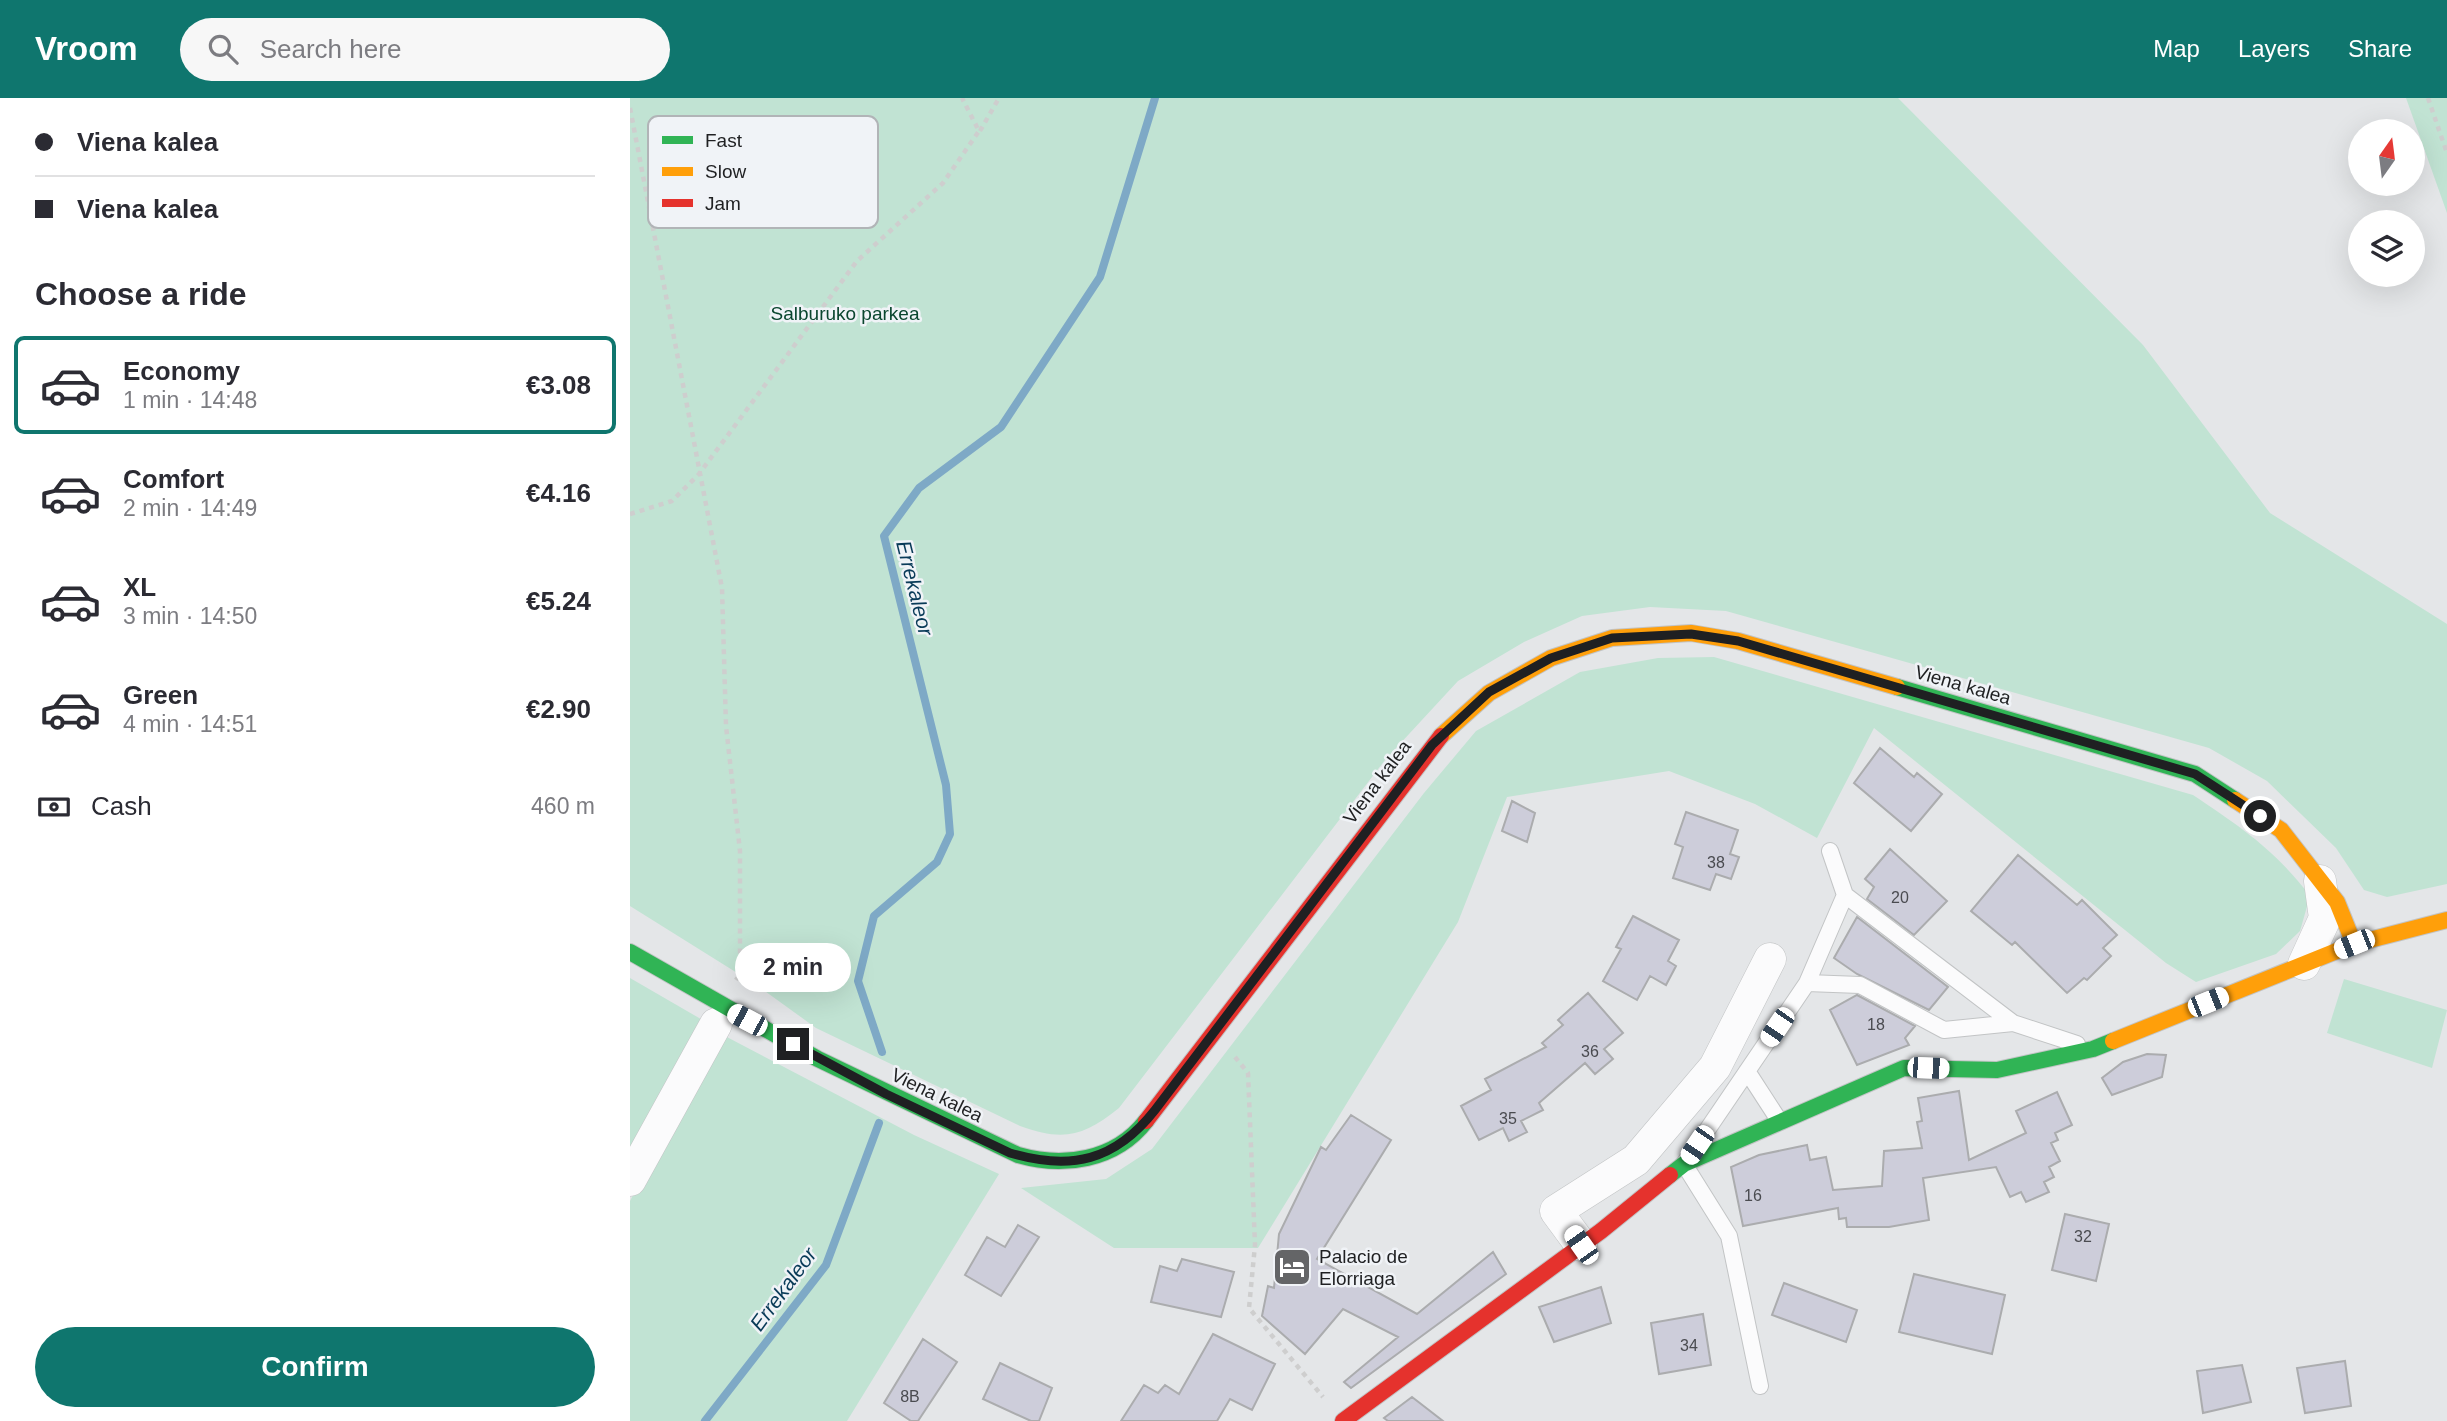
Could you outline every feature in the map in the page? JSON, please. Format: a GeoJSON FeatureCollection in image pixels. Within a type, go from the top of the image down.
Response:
{"type":"FeatureCollection","features":[{"type":"Feature","properties":{"kind":"street","name":"Viena kalea"},"geometry":{"type":"LineString","coordinates":[[630,952],[724,1008],[886,1094],[1010,1153],[1050,1162],[1084,1160],[1127,1140],[1140,1129],[1432,745],[1489,692],[1551,658],[1612,638],[1691,634],[1738,641],[2195,774],[2281,830],[2329,891],[2354,944]]}},
{"type":"Feature","properties":{"kind":"street"},"geometry":{"type":"LineString","coordinates":[[2329,891],[2369,926],[2406,930]]}},
{"type":"Feature","properties":{"kind":"street"},"geometry":{"type":"LineString","coordinates":[[2304,964],[2325,918],[2329,891]]}},
{"type":"Feature","properties":{"kind":"street"},"geometry":{"type":"LineString","coordinates":[[1343,1421],[1581,1245],[1684,1164],[1904,1068],[1997,1070],[2093,1049],[2354,944],[2447,919]]}},
{"type":"Feature","properties":{"kind":"street"},"geometry":{"type":"LineString","coordinates":[[1581,1245],[1556,1211],[1636,1160],[1715,1067],[1770,959]]}},
{"type":"Feature","properties":{"kind":"street"},"geometry":{"type":"LineString","coordinates":[[630,1181],[716,1024]]}},
{"type":"Feature","properties":{"kind":"lane"},"geometry":{"type":"LineString","coordinates":[[1830,851],[1845,895],[2014,1023],[2093,1049]]}},
{"type":"Feature","properties":{"kind":"lane"},"geometry":{"type":"LineString","coordinates":[[1760,1386],[1729,1236],[1684,1164],[1807,983],[1845,895]]}},
{"type":"Feature","properties":{"kind":"lane"},"geometry":{"type":"LineString","coordinates":[[1807,983],[1860,985],[1944,1030],[2014,1023]]}},
{"type":"Feature","properties":{"kind":"lane"},"geometry":{"type":"LineString","coordinates":[[1748,1071],[1780,1122]]}},
{"type":"Feature","properties":{"kind":"path"},"geometry":{"type":"LineString","coordinates":[[962,98],[979,131]]}},
{"type":"Feature","properties":{"kind":"path"},"geometry":{"type":"LineString","coordinates":[[630,514],[672,501],[699,474],[858,261],[943,183],[999,98]]}},
{"type":"Feature","properties":{"kind":"path"},"geometry":{"type":"LineString","coordinates":[[2428,98],[2447,153]]}},
{"type":"Feature","properties":{"kind":"path"},"geometry":{"type":"LineString","coordinates":[[630,108],[648,203]]}},
{"type":"Feature","properties":{"kind":"path"},"geometry":{"type":"LineString","coordinates":[[653,228],[722,587],[726,726],[740,852],[740,974],[732,986]]}},
{"type":"Feature","properties":{"kind":"path"},"geometry":{"type":"LineString","coordinates":[[1214,1032],[1248,1073],[1255,1245],[1248,1308],[1325,1400]]}},
{"type":"Feature","properties":{"kind":"green space","name":"Salburuko parkea"},"geometry":{"type":"Polygon","coordinates":[[[630,98],[1898,98],[2143,345],[2270,513],[2447,624],[2447,884],[2387,897],[2364,890],[2336,848],[2267,781],[2209,748],[1726,611],[1650,607],[1582,616],[1524,642],[1458,681],[1385,760],[1119,1108],[1095,1125],[1073,1134],[1049,1134],[1020,1126],[816,1028],[758,986],[630,906],[630,98]]]}},
{"type":"Feature","properties":{"kind":"green space"},"geometry":{"type":"Polygon","coordinates":[[[2406,98],[2447,98],[2447,213],[2426,154],[2426,119],[2413,119],[2406,98]]]}},
{"type":"Feature","properties":{"kind":"green space"},"geometry":{"type":"Polygon","coordinates":[[[1714,657],[2193,795],[2270,852],[2310,896],[2300,931],[2276,954],[2196,982],[2166,963],[1874,728],[1817,838],[1755,804],[1669,771],[1507,797],[1458,922],[1258,1248],[1114,1248],[1021,1188],[1106,1179],[1152,1149],[1424,793],[1476,731],[1580,672],[1658,658],[1714,657]]]}},
{"type":"Feature","properties":{"kind":"green space"},"geometry":{"type":"Polygon","coordinates":[[[630,978],[706,1022],[630,1164],[630,978]]]}},
{"type":"Feature","properties":{"kind":"green space"},"geometry":{"type":"Polygon","coordinates":[[[2344,979],[2447,1010],[2432,1068],[2327,1033],[2344,979]]]}},
{"type":"Feature","properties":{"kind":"green space"},"geometry":{"type":"Polygon","coordinates":[[[723,1035],[914,1135],[999,1174],[847,1421],[630,1421],[630,1201],[687,1091],[723,1035]]]}},
{"type":"Feature","properties":{"kind":"building"},"geometry":{"type":"Polygon","coordinates":[[[1880,748],[1914,777],[1917,773],[1942,794],[1911,831],[1854,783],[1880,748]]]}},
{"type":"Feature","properties":{"kind":"building"},"geometry":{"type":"Polygon","coordinates":[[[1512,801],[1535,813],[1527,842],[1502,831],[1512,801]]]}},
{"type":"Feature","properties":{"kind":"building"},"geometry":{"type":"Polygon","coordinates":[[[1686,812],[1738,830],[1730,854],[1739,857],[1731,879],[1716,874],[1710,890],[1673,878],[1683,847],[1675,844],[1686,812]]]}},
{"type":"Feature","properties":{"kind":"building"},"geometry":{"type":"Polygon","coordinates":[[[1890,849],[1947,901],[1914,935],[1867,899],[1874,887],[1865,879],[1890,849]]]}},
{"type":"Feature","properties":{"kind":"building"},"geometry":{"type":"Polygon","coordinates":[[[2018,855],[2077,905],[2082,900],[2117,935],[2103,948],[2111,956],[2087,980],[2084,978],[2067,993],[2015,942],[2012,945],[1971,911],[2018,855]]]}},
{"type":"Feature","properties":{"kind":"building"},"geometry":{"type":"Polygon","coordinates":[[[1633,916],[1679,940],[1668,961],[1676,966],[1666,985],[1650,976],[1637,1000],[1603,981],[1621,949],[1616,947],[1633,916]]]}},
{"type":"Feature","properties":{"kind":"building"},"geometry":{"type":"Polygon","coordinates":[[[1857,917],[1948,987],[1929,1010],[1857,974],[1834,958],[1857,917]]]}},
{"type":"Feature","properties":{"kind":"building"},"geometry":{"type":"Polygon","coordinates":[[[1588,993],[1623,1033],[1604,1049],[1613,1059],[1595,1074],[1585,1063],[1539,1103],[1543,1110],[1521,1121],[1527,1132],[1509,1141],[1503,1128],[1479,1140],[1461,1106],[1491,1090],[1485,1079],[1546,1047],[1542,1043],[1563,1025],[1558,1020],[1588,993]]]}},
{"type":"Feature","properties":{"kind":"building"},"geometry":{"type":"Polygon","coordinates":[[[1857,995],[1915,1026],[1905,1038],[1909,1045],[1857,1065],[1830,1010],[1857,995]]]}},
{"type":"Feature","properties":{"kind":"building"},"geometry":{"type":"Polygon","coordinates":[[[2147,1054],[2166,1055],[2162,1077],[2112,1095],[2102,1078],[2123,1062],[2147,1054]]]}},
{"type":"Feature","properties":{"kind":"building"},"geometry":{"type":"Polygon","coordinates":[[[1959,1091],[1969,1160],[2026,1133],[2016,1111],[2057,1092],[2072,1125],[2055,1133],[2058,1140],[2051,1143],[2060,1161],[2049,1167],[2054,1177],[2044,1182],[2049,1192],[2026,1202],[2021,1192],[2010,1197],[1996,1167],[1923,1178],[1929,1220],[1889,1227],[1847,1227],[1846,1218],[1839,1219],[1838,1208],[1743,1226],[1731,1167],[1759,1155],[1807,1145],[1810,1160],[1826,1157],[1833,1190],[1882,1186],[1884,1151],[1922,1148],[1917,1122],[1922,1121],[1918,1098],[1959,1091]]]}},
{"type":"Feature","properties":{"kind":"building","name":"Palacio de Elorriaga"},"geometry":{"type":"Polygon","coordinates":[[[1351,1115],[1391,1140],[1317,1259],[1417,1314],[1493,1252],[1506,1274],[1351,1388],[1344,1382],[1398,1337],[1343,1309],[1305,1354],[1262,1316],[1268,1286],[1274,1288],[1279,1234],[1321,1147],[1326,1150],[1351,1115]]]}},
{"type":"Feature","properties":{"kind":"building"},"geometry":{"type":"Polygon","coordinates":[[[2065,1214],[2109,1224],[2096,1281],[2052,1270],[2065,1214]]]}},
{"type":"Feature","properties":{"kind":"building"},"geometry":{"type":"Polygon","coordinates":[[[1018,1225],[1039,1237],[1001,1296],[965,1275],[987,1237],[1005,1247],[1018,1225]]]}},
{"type":"Feature","properties":{"kind":"building"},"geometry":{"type":"Polygon","coordinates":[[[1182,1259],[1234,1272],[1221,1317],[1151,1302],[1160,1266],[1177,1271],[1182,1259]]]}},
{"type":"Feature","properties":{"kind":"building"},"geometry":{"type":"Polygon","coordinates":[[[1914,1274],[2005,1295],[1992,1354],[1899,1332],[1914,1274]]]}},
{"type":"Feature","properties":{"kind":"building"},"geometry":{"type":"Polygon","coordinates":[[[1784,1283],[1857,1310],[1846,1342],[1772,1315],[1784,1283]]]}},
{"type":"Feature","properties":{"kind":"building"},"geometry":{"type":"Polygon","coordinates":[[[1601,1287],[1611,1323],[1554,1342],[1539,1307],[1601,1287]]]}},
{"type":"Feature","properties":{"kind":"building"},"geometry":{"type":"Polygon","coordinates":[[[1703,1314],[1711,1365],[1659,1374],[1651,1323],[1703,1314]]]}},
{"type":"Feature","properties":{"kind":"building"},"geometry":{"type":"Polygon","coordinates":[[[1213,1334],[1275,1364],[1252,1410],[1230,1399],[1217,1421],[1121,1421],[1144,1385],[1158,1393],[1165,1385],[1179,1394],[1213,1334]]]}},
{"type":"Feature","properties":{"kind":"building"},"geometry":{"type":"Polygon","coordinates":[[[923,1339],[957,1362],[918,1421],[911,1421],[884,1403],[923,1339]]]}},
{"type":"Feature","properties":{"kind":"building"},"geometry":{"type":"Polygon","coordinates":[[[2345,1361],[2351,1406],[2305,1413],[2297,1368],[2345,1361]]]}},
{"type":"Feature","properties":{"kind":"building"},"geometry":{"type":"Polygon","coordinates":[[[1000,1363],[1052,1388],[1039,1421],[1031,1421],[983,1399],[1000,1363]]]}},
{"type":"Feature","properties":{"kind":"building"},"geometry":{"type":"Polygon","coordinates":[[[2242,1365],[2251,1402],[2203,1413],[2197,1371],[2242,1365]]]}},
{"type":"Feature","properties":{"kind":"building"},"geometry":{"type":"Polygon","coordinates":[[[1412,1397],[1443,1421],[1388,1421],[1384,1418],[1412,1397]]]}},
{"type":"Feature","properties":{"kind":"waterway","name":"Errekaleor"},"geometry":{"type":"LineString","coordinates":[[882,1052],[858,981],[874,916],[937,862],[950,834],[946,785],[884,536],[919,488],[1001,427],[1100,277],[1155,98]]}},
{"type":"Feature","properties":{"kind":"waterway","name":"Errekaleor"},"geometry":{"type":"LineString","coordinates":[[705,1421],[826,1265],[879,1123]]}},
{"type":"Feature","properties":{"kind":"traffic: fast"},"geometry":{"type":"LineString","coordinates":[[1897,687],[2195,774],[2235,800]]}},
{"type":"Feature","properties":{"kind":"traffic: fast"},"geometry":{"type":"LineString","coordinates":[[630,952],[818,1059],[1018,1155],[1053,1161],[1087,1158],[1119,1145],[1146,1121]]}},
{"type":"Feature","properties":{"kind":"traffic: fast"},"geometry":{"type":"LineString","coordinates":[[1670,1175],[1684,1164],[1904,1068],[1997,1070],[2093,1049],[2113,1041]]}},
{"type":"Feature","properties":{"kind":"traffic: slow"},"geometry":{"type":"LineString","coordinates":[[1441,736],[1489,693],[1551,658],[1612,638],[1691,633],[1738,641],[1897,687]]}},
{"type":"Feature","properties":{"kind":"traffic: slow"},"geometry":{"type":"LineString","coordinates":[[2235,800],[2281,830],[2337,902],[2354,944]]}},
{"type":"Feature","properties":{"kind":"traffic: slow"},"geometry":{"type":"LineString","coordinates":[[2113,1041],[2354,944],[2447,920]]}},
{"type":"Feature","properties":{"kind":"traffic: jam"},"geometry":{"type":"LineString","coordinates":[[1146,1121],[1441,736]]}},
{"type":"Feature","properties":{"kind":"traffic: jam"},"geometry":{"type":"LineString","coordinates":[[1343,1421],[1601,1231],[1670,1175]]}},
{"type":"Feature","properties":{"kind":"place","name":"Palacio de Elorriaga"},"geometry":{"type":"Point","coordinates":[1292,1267]}},
{"type":"Feature","properties":{"kind":"route"},"geometry":{"type":"LineString","coordinates":[[793,1044],[886,1094],[1010,1153],[1032,1160],[1069,1162],[1084,1160],[1111,1150],[1140,1129],[1432,745],[1489,692],[1551,658],[1612,638],[1691,634],[1738,641],[2195,774],[2260,816]]}}]}
